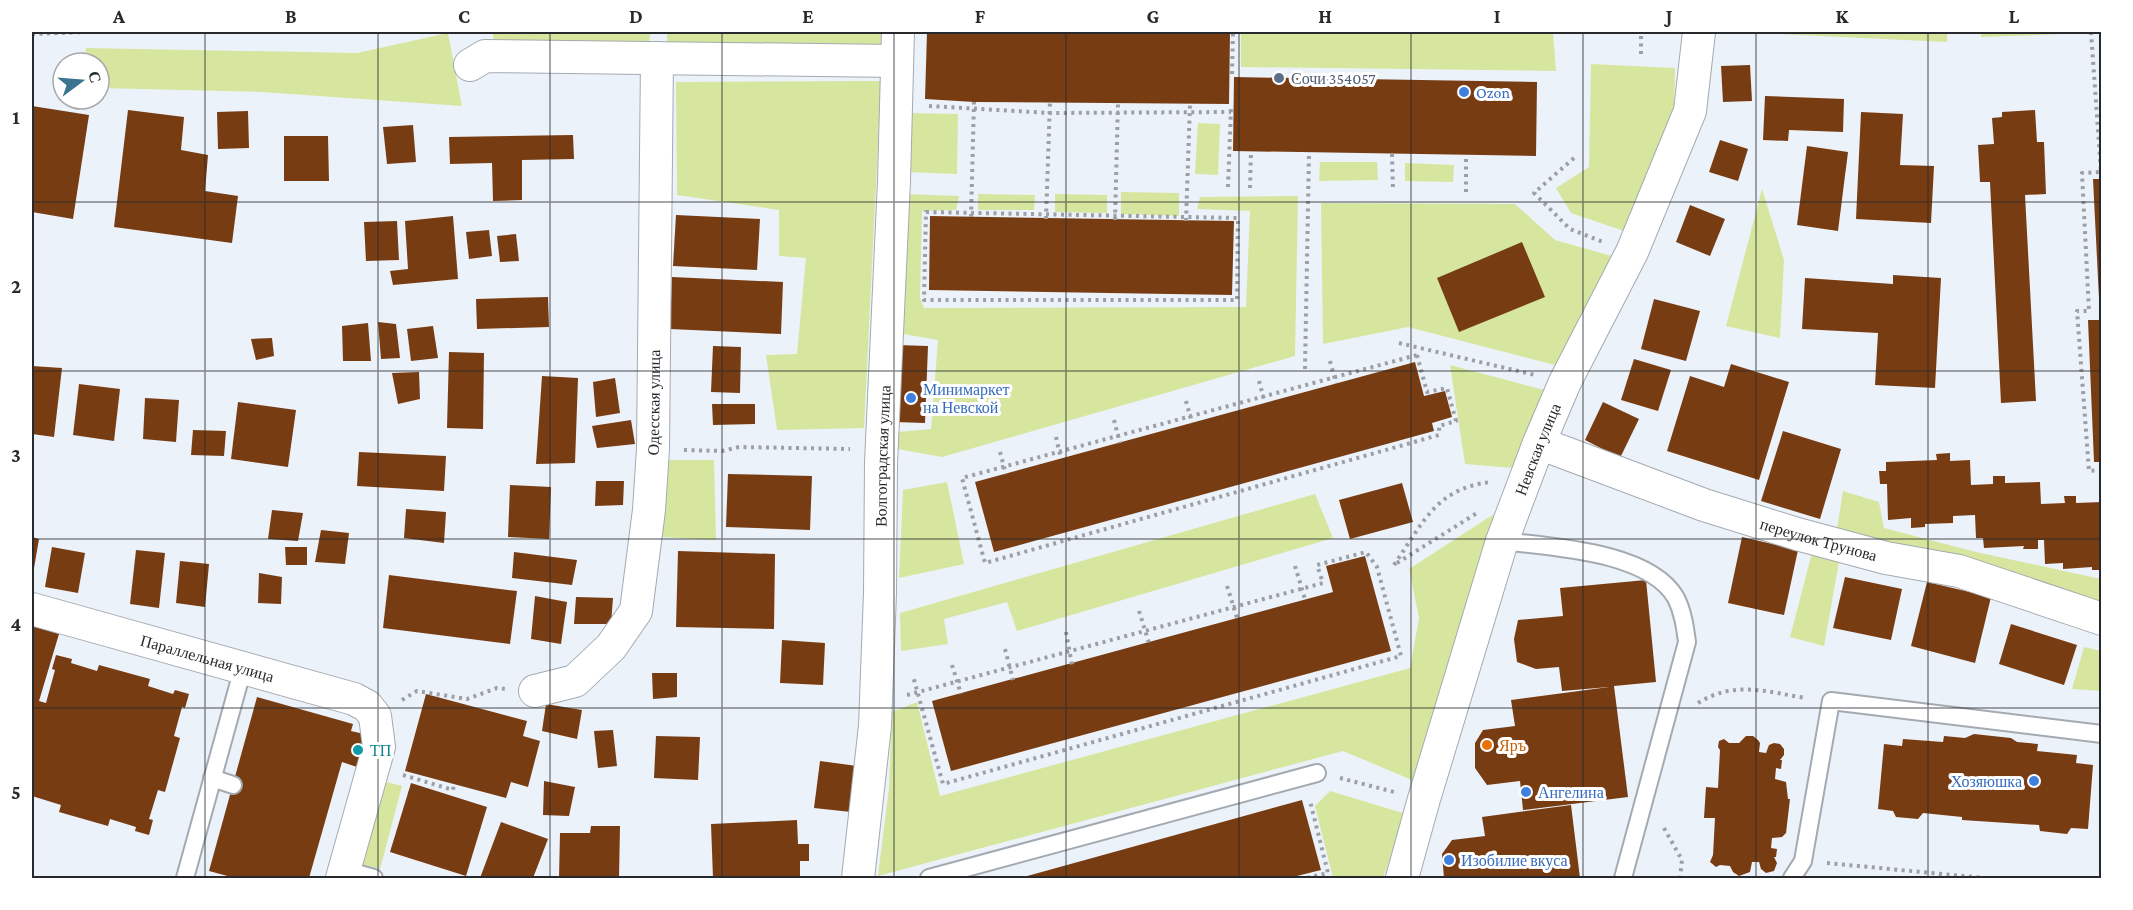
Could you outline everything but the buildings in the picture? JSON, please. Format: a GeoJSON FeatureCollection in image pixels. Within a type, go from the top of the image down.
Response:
{"type":"FeatureCollection","features":[{"type":"Feature","properties":{"kind":"street","name":"Невская улица"},"geometry":{"type":"LineString","coordinates":[[1402,879],[1502,541],[1565,382],[1632,252],[1690,111],[1699,32]]}},
{"type":"Feature","properties":{"kind":"street"},"geometry":{"type":"LineString","coordinates":[[470,65],[485,56],[657,58],[898,46]]}},
{"type":"Feature","properties":{"kind":"street","name":"Волгоградская улица"},"geometry":{"type":"LineString","coordinates":[[858,879],[875,726],[882,449],[898,46]]}},
{"type":"Feature","properties":{"kind":"street","name":"Одесская улица"},"geometry":{"type":"LineString","coordinates":[[535,691],[575,681],[611,647],[636,611],[649,510],[653,449],[657,58]]}},
{"type":"Feature","properties":{"kind":"street","name":"переулок Трунова"},"geometry":{"type":"LineString","coordinates":[[1539,443],[1704,506],[1886,558],[1959,571],[2102,619]]}},
{"type":"Feature","properties":{"kind":"street","name":"Параллельная улица"},"geometry":{"type":"LineString","coordinates":[[32,609],[354,699],[367,706],[375,717]]}},
{"type":"Feature","properties":{"kind":"street"},"geometry":{"type":"LineString","coordinates":[[343,874],[379,747],[375,717]]}},
{"type":"Feature","properties":{"kind":"lane"},"geometry":{"type":"LineString","coordinates":[[1502,541],[1596,554],[1636,565],[1658,579],[1675,597],[1684,619],[1687,642],[1623,879]]}},
{"type":"Feature","properties":{"kind":"lane"},"geometry":{"type":"LineString","coordinates":[[185,879],[243,668]]}},
{"type":"Feature","properties":{"kind":"lane"},"geometry":{"type":"LineString","coordinates":[[1792,879],[1803,861],[1831,701],[2102,734]]}},
{"type":"Feature","properties":{"kind":"lane"},"geometry":{"type":"LineString","coordinates":[[929,879],[1317,773]]}},
{"type":"Feature","properties":{"kind":"lane"},"geometry":{"type":"LineString","coordinates":[[212,778],[233,785]]}},
{"type":"Feature","properties":{"kind":"lane"},"geometry":{"type":"LineString","coordinates":[[343,874],[374,879]]}},
{"type":"Feature","properties":{"kind":"path"},"geometry":{"type":"LineString","coordinates":[[32,34],[87,32]]}},
{"type":"Feature","properties":{"kind":"path"},"geometry":{"type":"LineString","coordinates":[[1232,74],[1233,32]]}},
{"type":"Feature","properties":{"kind":"path"},"geometry":{"type":"LineString","coordinates":[[1641,32],[1641,54]]}},
{"type":"Feature","properties":{"kind":"path"},"geometry":{"type":"LineString","coordinates":[[2091,32],[2101,172],[2082,173],[2089,311],[2077,311],[2089,471],[2102,470]]}},
{"type":"Feature","properties":{"kind":"path"},"geometry":{"type":"LineString","coordinates":[[1046,217],[1050,101]]}},
{"type":"Feature","properties":{"kind":"path"},"geometry":{"type":"LineString","coordinates":[[970,215],[974,102]]}},
{"type":"Feature","properties":{"kind":"path"},"geometry":{"type":"LineString","coordinates":[[1115,218],[1118,102]]}},
{"type":"Feature","properties":{"kind":"path"},"geometry":{"type":"LineString","coordinates":[[1186,219],[1189,186],[1190,104]]}},
{"type":"Feature","properties":{"kind":"path"},"geometry":{"type":"LineString","coordinates":[[926,105],[1050,113],[1231,111],[1228,187]]}},
{"type":"Feature","properties":{"kind":"path"},"geometry":{"type":"LineString","coordinates":[[1250,188],[1251,151]]}},
{"type":"Feature","properties":{"kind":"path"},"geometry":{"type":"LineString","coordinates":[[1305,369],[1309,152]]}},
{"type":"Feature","properties":{"kind":"path"},"geometry":{"type":"LineString","coordinates":[[1392,154],[1393,190]]}},
{"type":"Feature","properties":{"kind":"path"},"geometry":{"type":"LineString","coordinates":[[1466,155],[1466,192]]}},
{"type":"Feature","properties":{"kind":"path"},"geometry":{"type":"LineString","coordinates":[[1574,158],[1534,193],[1570,230],[1632,252]]}},
{"type":"Feature","properties":{"kind":"path"},"geometry":{"type":"LineString","coordinates":[[926,212],[970,215],[1238,218],[1236,300],[924,300],[926,212]]}},
{"type":"Feature","properties":{"kind":"path"},"geometry":{"type":"LineString","coordinates":[[1399,343],[1565,382]]}},
{"type":"Feature","properties":{"kind":"path"},"geometry":{"type":"LineString","coordinates":[[1417,355],[1427,392],[1447,388],[1456,421],[1439,426],[1439,435],[985,563],[962,478],[1334,376],[1417,355]]}},
{"type":"Feature","properties":{"kind":"path"},"geometry":{"type":"LineString","coordinates":[[1330,362],[1336,383]]}},
{"type":"Feature","properties":{"kind":"path"},"geometry":{"type":"LineString","coordinates":[[1259,381],[1265,403]]}},
{"type":"Feature","properties":{"kind":"path"},"geometry":{"type":"LineString","coordinates":[[1186,401],[1192,423]]}},
{"type":"Feature","properties":{"kind":"path"},"geometry":{"type":"LineString","coordinates":[[1114,420],[1120,442]]}},
{"type":"Feature","properties":{"kind":"path"},"geometry":{"type":"LineString","coordinates":[[1056,437],[1061,459]]}},
{"type":"Feature","properties":{"kind":"path"},"geometry":{"type":"LineString","coordinates":[[653,449],[722,451],[739,447],[882,449]]}},
{"type":"Feature","properties":{"kind":"path"},"geometry":{"type":"LineString","coordinates":[[1000,452],[1006,474]]}},
{"type":"Feature","properties":{"kind":"path"},"geometry":{"type":"LineString","coordinates":[[1502,481],[1524,484],[1394,565],[1434,506],[1451,492],[1474,484],[1502,481]]}},
{"type":"Feature","properties":{"kind":"path"},"geometry":{"type":"LineString","coordinates":[[913,676],[943,784],[1401,656],[1377,567],[1366,552],[1317,565],[1323,582],[1302,589],[918,692]]}},
{"type":"Feature","properties":{"kind":"path"},"geometry":{"type":"LineString","coordinates":[[1295,566],[1305,599]]}},
{"type":"Feature","properties":{"kind":"path"},"geometry":{"type":"LineString","coordinates":[[1227,586],[1237,618]]}},
{"type":"Feature","properties":{"kind":"path"},"geometry":{"type":"LineString","coordinates":[[1139,611],[1149,643]]}},
{"type":"Feature","properties":{"kind":"path"},"geometry":{"type":"LineString","coordinates":[[1066,632],[1072,665]]}},
{"type":"Feature","properties":{"kind":"path"},"geometry":{"type":"LineString","coordinates":[[1005,650],[1013,680]]}},
{"type":"Feature","properties":{"kind":"path"},"geometry":{"type":"LineString","coordinates":[[952,665],[961,694]]}},
{"type":"Feature","properties":{"kind":"path"},"geometry":{"type":"LineString","coordinates":[[375,717],[417,691],[467,699],[497,688],[535,691]]}},
{"type":"Feature","properties":{"kind":"path"},"geometry":{"type":"LineString","coordinates":[[1692,712],[1698,702],[1718,692],[1737,688],[1831,701]]}},
{"type":"Feature","properties":{"kind":"path"},"geometry":{"type":"LineString","coordinates":[[373,767],[453,790],[454,784]]}},
{"type":"Feature","properties":{"kind":"path"},"geometry":{"type":"LineString","coordinates":[[1317,773],[1424,799]]}},
{"type":"Feature","properties":{"kind":"path"},"geometry":{"type":"LineString","coordinates":[[1307,790],[1328,873],[1307,879]]}},
{"type":"Feature","properties":{"kind":"path"},"geometry":{"type":"LineString","coordinates":[[1658,818],[1682,860],[1680,879]]}},
{"type":"Feature","properties":{"kind":"path"},"geometry":{"type":"LineString","coordinates":[[1803,861],[1984,879]]}},
{"type":"Feature","properties":{"kind":"green space"},"geometry":{"type":"Polygon","coordinates":[[[492,32],[650,32],[649,50],[496,48],[492,32]]]}},
{"type":"Feature","properties":{"kind":"green space"},"geometry":{"type":"Polygon","coordinates":[[[667,32],[884,32],[885,51],[667,51],[667,32]]]}},
{"type":"Feature","properties":{"kind":"green space"},"geometry":{"type":"Polygon","coordinates":[[[1241,32],[1553,33],[1556,71],[1241,67],[1241,32]]]}},
{"type":"Feature","properties":{"kind":"green space"},"geometry":{"type":"Polygon","coordinates":[[[1736,32],[1947,32],[1947,42],[1736,32]]]}},
{"type":"Feature","properties":{"kind":"green space"},"geometry":{"type":"Polygon","coordinates":[[[1981,32],[2065,32],[2066,34],[1981,37],[1981,32]]]}},
{"type":"Feature","properties":{"kind":"green space"},"geometry":{"type":"Polygon","coordinates":[[[448,33],[462,106],[262,92],[111,88],[111,51],[86,51],[86,48],[357,53],[448,33]]]}},
{"type":"Feature","properties":{"kind":"green space"},"geometry":{"type":"Polygon","coordinates":[[[1591,64],[1675,68],[1674,109],[1624,231],[1571,213],[1556,188],[1589,167],[1591,64]]]}},
{"type":"Feature","properties":{"kind":"green space"},"geometry":{"type":"Polygon","coordinates":[[[881,81],[864,428],[777,430],[766,355],[797,354],[806,258],[779,256],[779,210],[677,195],[676,82],[881,81]]]}},
{"type":"Feature","properties":{"kind":"green space"},"geometry":{"type":"Polygon","coordinates":[[[908,113],[958,114],[957,174],[906,172],[908,113]]]}},
{"type":"Feature","properties":{"kind":"green space"},"geometry":{"type":"Polygon","coordinates":[[[1198,123],[1220,124],[1218,175],[1195,174],[1198,123]]]}},
{"type":"Feature","properties":{"kind":"green space"},"geometry":{"type":"Polygon","coordinates":[[[1320,162],[1377,162],[1378,180],[1319,181],[1320,162]]]}},
{"type":"Feature","properties":{"kind":"green space"},"geometry":{"type":"Polygon","coordinates":[[[1405,163],[1454,165],[1453,182],[1405,181],[1405,163]]]}},
{"type":"Feature","properties":{"kind":"green space"},"geometry":{"type":"Polygon","coordinates":[[[1762,189],[1784,260],[1780,338],[1726,326],[1762,189]]]}},
{"type":"Feature","properties":{"kind":"green space"},"geometry":{"type":"Polygon","coordinates":[[[1121,192],[1179,193],[1179,216],[1121,214],[1121,192]]]}},
{"type":"Feature","properties":{"kind":"green space"},"geometry":{"type":"Polygon","coordinates":[[[905,194],[959,196],[956,210],[922,211],[920,298],[924,308],[1246,307],[1250,211],[1197,209],[1200,197],[1298,196],[1295,356],[942,457],[892,448],[898,432],[931,429],[938,340],[898,333],[905,194]]]}},
{"type":"Feature","properties":{"kind":"green space"},"geometry":{"type":"Polygon","coordinates":[[[978,194],[1035,195],[1034,210],[978,210],[978,194]]]}},
{"type":"Feature","properties":{"kind":"green space"},"geometry":{"type":"Polygon","coordinates":[[[1055,194],[1107,195],[1107,213],[1055,212],[1055,194]]]}},
{"type":"Feature","properties":{"kind":"green space"},"geometry":{"type":"Polygon","coordinates":[[[1321,203],[1515,204],[1555,240],[1612,256],[1555,365],[1408,327],[1323,344],[1321,203]]]}},
{"type":"Feature","properties":{"kind":"green space"},"geometry":{"type":"Polygon","coordinates":[[[1450,365],[1548,391],[1514,468],[1465,464],[1450,365]]]}},
{"type":"Feature","properties":{"kind":"green space"},"geometry":{"type":"Polygon","coordinates":[[[664,460],[714,460],[716,540],[659,537],[664,460]]]}},
{"type":"Feature","properties":{"kind":"green space"},"geometry":{"type":"Polygon","coordinates":[[[947,482],[964,564],[899,578],[903,490],[947,482]]]}},
{"type":"Feature","properties":{"kind":"green space"},"geometry":{"type":"Polygon","coordinates":[[[1843,491],[1879,502],[1884,528],[1976,552],[2101,579],[2101,610],[1974,563],[1837,529],[1843,491]]]}},
{"type":"Feature","properties":{"kind":"green space"},"geometry":{"type":"Polygon","coordinates":[[[1315,494],[1333,538],[1017,631],[1007,602],[944,619],[948,644],[901,651],[900,613],[1315,494]]]}},
{"type":"Feature","properties":{"kind":"green space"},"geometry":{"type":"Polygon","coordinates":[[[1494,514],[1419,783],[1343,751],[878,876],[889,788],[892,712],[917,702],[940,796],[1410,668],[1419,618],[1409,569],[1494,514]]]}},
{"type":"Feature","properties":{"kind":"green space"},"geometry":{"type":"Polygon","coordinates":[[[1812,553],[1839,562],[1824,646],[1790,637],[1812,553]]]}},
{"type":"Feature","properties":{"kind":"green space"},"geometry":{"type":"Polygon","coordinates":[[[2084,647],[2101,651],[2101,691],[2072,689],[2084,647]]]}},
{"type":"Feature","properties":{"kind":"green space"},"geometry":{"type":"Polygon","coordinates":[[[379,780],[402,786],[380,869],[358,863],[379,780]]]}},
{"type":"Feature","properties":{"kind":"green space"},"geometry":{"type":"Polygon","coordinates":[[[1330,791],[1406,814],[1383,878],[1333,878],[1315,806],[1330,791]]]}},
{"type":"Feature","properties":{"kind":"place","name":"Сочи 354057"},"geometry":{"type":"Point","coordinates":[1279,78]}},
{"type":"Feature","properties":{"kind":"place","name":"Ozon"},"geometry":{"type":"Point","coordinates":[1464,92]}},
{"type":"Feature","properties":{"kind":"place","name":"Минимаркет на Невской"},"geometry":{"type":"Point","coordinates":[911,398]}},
{"type":"Feature","properties":{"kind":"place","name":"Яръ"},"geometry":{"type":"Point","coordinates":[1487,745]}},
{"type":"Feature","properties":{"kind":"place","name":"ТП"},"geometry":{"type":"Point","coordinates":[358,750]}},
{"type":"Feature","properties":{"kind":"place","name":"Хозяюшка"},"geometry":{"type":"Point","coordinates":[2034,781]}},
{"type":"Feature","properties":{"kind":"place","name":"Ангелина"},"geometry":{"type":"Point","coordinates":[1526,792]}},
{"type":"Feature","properties":{"kind":"place","name":"Изобилие вкуса"},"geometry":{"type":"Point","coordinates":[1449,860]}}]}
